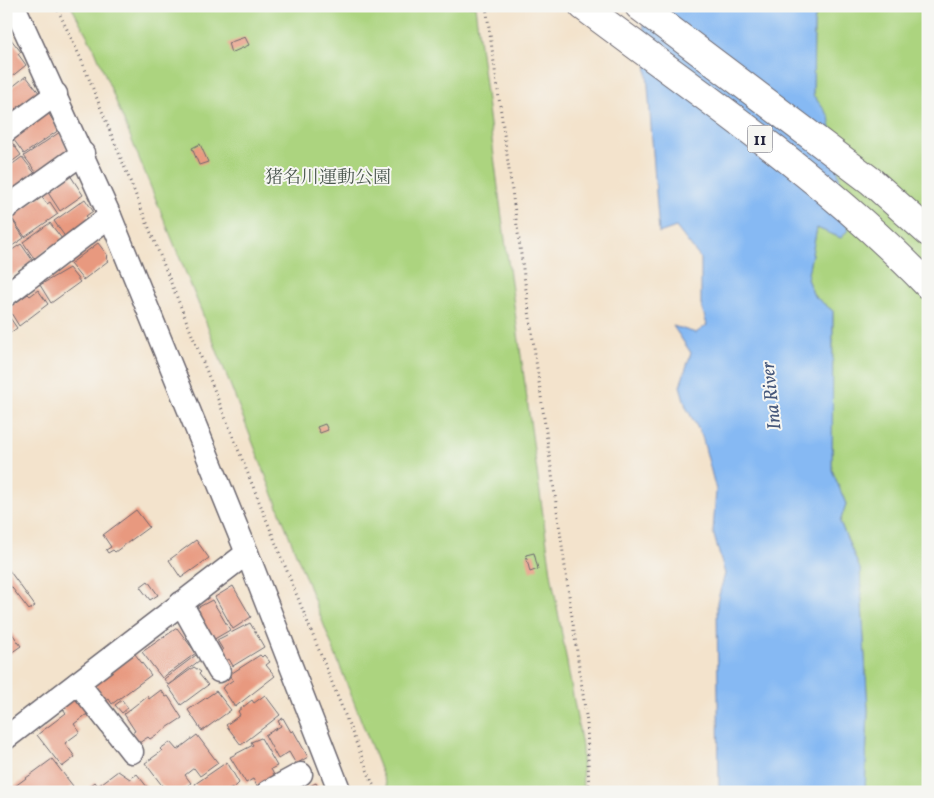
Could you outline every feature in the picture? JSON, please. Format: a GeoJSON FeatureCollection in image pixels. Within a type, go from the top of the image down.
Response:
{"type":"FeatureCollection","features":[{"type":"Feature","properties":{"kind":"main road"},"geometry":{"type":"LineString","coordinates":[[6,10],[13,6]]}},
{"type":"Feature","properties":{"kind":"main road","name":"11"},"geometry":{"type":"LineString","coordinates":[[583,6],[795,165],[856,215],[928,285]]}},
{"type":"Feature","properties":{"kind":"main road","name":"11"},"geometry":{"type":"LineString","coordinates":[[639,6],[850,165],[928,232]]}},
{"type":"Feature","properties":{"kind":"street"},"geometry":{"type":"LineString","coordinates":[[13,6],[56,94],[110,216],[247,553],[340,792]]}},
{"type":"Feature","properties":{"kind":"street"},"geometry":{"type":"LineString","coordinates":[[6,131],[56,94]]}},
{"type":"Feature","properties":{"kind":"street"},"geometry":{"type":"LineString","coordinates":[[6,208],[83,153]]}},
{"type":"Feature","properties":{"kind":"street"},"geometry":{"type":"LineString","coordinates":[[6,295],[110,216]]}},
{"type":"Feature","properties":{"kind":"street"},"geometry":{"type":"LineString","coordinates":[[6,738],[247,553]]}},
{"type":"Feature","properties":{"kind":"street"},"geometry":{"type":"LineString","coordinates":[[181,604],[219,670]]}},
{"type":"Feature","properties":{"kind":"street"},"geometry":{"type":"LineString","coordinates":[[78,683],[132,752]]}},
{"type":"Feature","properties":{"kind":"street"},"geometry":{"type":"LineString","coordinates":[[268,792],[301,774]]}},
{"type":"Feature","properties":{"kind":"path"},"geometry":{"type":"LineString","coordinates":[[56,6],[88,77],[376,792]]}},
{"type":"Feature","properties":{"kind":"path"},"geometry":{"type":"LineString","coordinates":[[486,6],[586,723],[588,792]]}},
{"type":"Feature","properties":{"kind":"green space","name":"猪名川運動公園"},"geometry":{"type":"Polygon","coordinates":[[[71,6],[475,6],[551,573],[582,746],[583,792],[389,792],[205,320],[95,50],[71,6]]]}},
{"type":"Feature","properties":{"kind":"green space"},"geometry":{"type":"Polygon","coordinates":[[[817,6],[928,6],[928,792],[865,792],[868,710],[860,569],[840,522],[846,504],[832,470],[833,311],[814,296],[807,279],[817,228],[841,238],[829,116],[813,95],[814,24],[817,6]]]}},
{"type":"Feature","properties":{"kind":"water","name":"Ina River"},"geometry":{"type":"Polygon","coordinates":[[[642,6],[817,6],[814,24],[813,95],[829,116],[848,230],[841,238],[817,228],[807,279],[814,296],[833,311],[832,470],[846,504],[840,522],[860,569],[868,710],[865,792],[719,792],[717,602],[725,574],[713,532],[716,490],[702,436],[686,407],[680,386],[691,353],[673,326],[696,333],[707,325],[701,304],[701,259],[676,227],[659,233],[642,6]]]}},
{"type":"Feature","properties":{"kind":"building"},"geometry":{"type":"Polygon","coordinates":[[[245,37],[249,45],[231,53],[228,43],[245,37]]]}},
{"type":"Feature","properties":{"kind":"building"},"geometry":{"type":"Polygon","coordinates":[[[10,38],[21,52],[18,54],[26,65],[10,78],[6,73],[6,41],[10,38]]]}},
{"type":"Feature","properties":{"kind":"building"},"geometry":{"type":"Polygon","coordinates":[[[26,76],[40,94],[6,120],[6,92],[26,76]]]}},
{"type":"Feature","properties":{"kind":"building"},"geometry":{"type":"Polygon","coordinates":[[[47,111],[59,130],[24,154],[11,136],[47,111]]]}},
{"type":"Feature","properties":{"kind":"building"},"geometry":{"type":"Polygon","coordinates":[[[60,132],[70,155],[39,176],[24,156],[60,132]]]}},
{"type":"Feature","properties":{"kind":"building"},"geometry":{"type":"Polygon","coordinates":[[[8,137],[21,155],[6,166],[6,138],[8,137]]]}},
{"type":"Feature","properties":{"kind":"building"},"geometry":{"type":"Polygon","coordinates":[[[200,144],[208,162],[199,165],[192,148],[200,144]]]}},
{"type":"Feature","properties":{"kind":"building"},"geometry":{"type":"Polygon","coordinates":[[[22,157],[37,176],[17,190],[6,180],[6,169],[22,157]]]}},
{"type":"Feature","properties":{"kind":"building"},"geometry":{"type":"Polygon","coordinates":[[[70,175],[83,195],[60,211],[47,191],[70,175]]]}},
{"type":"Feature","properties":{"kind":"building"},"geometry":{"type":"Polygon","coordinates":[[[41,196],[47,204],[50,202],[58,214],[25,237],[11,217],[41,196]]]}},
{"type":"Feature","properties":{"kind":"building"},"geometry":{"type":"Polygon","coordinates":[[[85,199],[93,211],[86,216],[90,221],[66,238],[54,221],[85,199]]]}},
{"type":"Feature","properties":{"kind":"building"},"geometry":{"type":"Polygon","coordinates":[[[11,218],[24,238],[6,250],[6,222],[11,218]]]}},
{"type":"Feature","properties":{"kind":"building"},"geometry":{"type":"Polygon","coordinates":[[[50,223],[62,239],[55,249],[52,246],[36,258],[33,257],[23,242],[50,223]]]}},
{"type":"Feature","properties":{"kind":"building"},"geometry":{"type":"Polygon","coordinates":[[[98,243],[108,256],[106,258],[108,261],[83,280],[70,264],[98,243]]]}},
{"type":"Feature","properties":{"kind":"building"},"geometry":{"type":"Polygon","coordinates":[[[21,244],[33,261],[7,279],[6,254],[21,244]]]}},
{"type":"Feature","properties":{"kind":"building"},"geometry":{"type":"Polygon","coordinates":[[[69,268],[80,282],[51,303],[40,285],[69,268]]]}},
{"type":"Feature","properties":{"kind":"building"},"geometry":{"type":"Polygon","coordinates":[[[38,290],[48,304],[19,326],[8,308],[28,294],[30,296],[38,290]]]}},
{"type":"Feature","properties":{"kind":"building"},"geometry":{"type":"Polygon","coordinates":[[[6,312],[17,328],[6,336],[6,312]]]}},
{"type":"Feature","properties":{"kind":"building"},"geometry":{"type":"Polygon","coordinates":[[[325,424],[328,430],[320,433],[317,427],[325,424]]]}},
{"type":"Feature","properties":{"kind":"building"},"geometry":{"type":"Polygon","coordinates":[[[136,510],[149,527],[115,552],[113,550],[108,553],[106,550],[111,547],[103,535],[136,510]]]}},
{"type":"Feature","properties":{"kind":"building"},"geometry":{"type":"Polygon","coordinates":[[[196,540],[209,558],[181,578],[169,560],[196,540]]]}},
{"type":"Feature","properties":{"kind":"building"},"geometry":{"type":"Polygon","coordinates":[[[534,553],[538,569],[530,572],[526,555],[534,553]]]}},
{"type":"Feature","properties":{"kind":"building"},"geometry":{"type":"Polygon","coordinates":[[[6,566],[35,606],[29,610],[6,580],[6,566]]]}},
{"type":"Feature","properties":{"kind":"building"},"geometry":{"type":"Polygon","coordinates":[[[148,581],[158,595],[150,600],[140,587],[148,581]]]}},
{"type":"Feature","properties":{"kind":"building"},"geometry":{"type":"Polygon","coordinates":[[[233,586],[251,617],[233,629],[215,597],[233,586]]]}},
{"type":"Feature","properties":{"kind":"building"},"geometry":{"type":"Polygon","coordinates":[[[212,600],[230,630],[211,641],[197,614],[200,612],[197,608],[212,600]]]}},
{"type":"Feature","properties":{"kind":"building"},"geometry":{"type":"Polygon","coordinates":[[[250,623],[264,647],[233,666],[229,659],[224,662],[219,653],[223,650],[217,640],[250,623]]]}},
{"type":"Feature","properties":{"kind":"building"},"geometry":{"type":"Polygon","coordinates":[[[177,628],[196,653],[162,678],[142,652],[177,628]]]}},
{"type":"Feature","properties":{"kind":"building"},"geometry":{"type":"Polygon","coordinates":[[[11,632],[21,646],[8,655],[6,636],[11,632]]]}},
{"type":"Feature","properties":{"kind":"building"},"geometry":{"type":"Polygon","coordinates":[[[135,654],[151,675],[112,704],[109,699],[106,701],[93,684],[135,654]]]}},
{"type":"Feature","properties":{"kind":"building"},"geometry":{"type":"Polygon","coordinates":[[[196,655],[200,660],[168,685],[164,679],[196,655]]]}},
{"type":"Feature","properties":{"kind":"building"},"geometry":{"type":"Polygon","coordinates":[[[260,655],[262,657],[264,655],[270,662],[266,665],[275,676],[235,707],[222,688],[233,680],[229,675],[260,655]]]}},
{"type":"Feature","properties":{"kind":"building"},"geometry":{"type":"Polygon","coordinates":[[[194,667],[201,672],[199,674],[208,685],[181,705],[168,686],[194,667]]]}},
{"type":"Feature","properties":{"kind":"building"},"geometry":{"type":"Polygon","coordinates":[[[161,690],[166,697],[168,696],[182,718],[150,739],[148,737],[139,743],[132,733],[135,731],[124,714],[147,696],[149,699],[161,690]]]}},
{"type":"Feature","properties":{"kind":"building"},"geometry":{"type":"Polygon","coordinates":[[[216,691],[231,710],[202,731],[188,710],[216,691]]]}},
{"type":"Feature","properties":{"kind":"building"},"geometry":{"type":"Polygon","coordinates":[[[78,694],[91,711],[74,724],[80,732],[65,743],[75,757],[62,767],[37,735],[66,713],[61,706],[78,694]]]}},
{"type":"Feature","properties":{"kind":"building"},"geometry":{"type":"Polygon","coordinates":[[[265,695],[280,715],[241,745],[226,725],[240,715],[238,711],[252,700],[254,703],[265,695]]]}},
{"type":"Feature","properties":{"kind":"building"},"geometry":{"type":"Polygon","coordinates":[[[122,700],[128,708],[122,713],[115,705],[122,700]]]}},
{"type":"Feature","properties":{"kind":"building"},"geometry":{"type":"Polygon","coordinates":[[[283,718],[291,732],[293,730],[308,757],[296,764],[289,752],[278,759],[265,735],[281,726],[278,721],[283,718]]]}},
{"type":"Feature","properties":{"kind":"building"},"geometry":{"type":"Polygon","coordinates":[[[197,735],[218,763],[200,776],[194,768],[185,775],[191,783],[179,792],[167,792],[145,763],[162,751],[160,749],[170,742],[177,750],[197,735]]]}},
{"type":"Feature","properties":{"kind":"building"},"geometry":{"type":"Polygon","coordinates":[[[261,738],[277,766],[271,769],[275,777],[257,786],[253,779],[246,783],[230,757],[253,745],[251,742],[261,738]]]}},
{"type":"Feature","properties":{"kind":"building"},"geometry":{"type":"Polygon","coordinates":[[[52,759],[73,786],[66,792],[7,792],[52,759]]]}},
{"type":"Feature","properties":{"kind":"building"},"geometry":{"type":"Polygon","coordinates":[[[227,762],[239,783],[226,792],[199,792],[195,784],[227,762]]]}},
{"type":"Feature","properties":{"kind":"building"},"geometry":{"type":"Polygon","coordinates":[[[118,771],[130,779],[137,774],[151,792],[83,792],[95,782],[98,786],[118,771]]]}},
{"type":"Feature","properties":{"kind":"building"},"geometry":{"type":"Polygon","coordinates":[[[316,783],[320,792],[298,792],[316,783]]]}}]}
